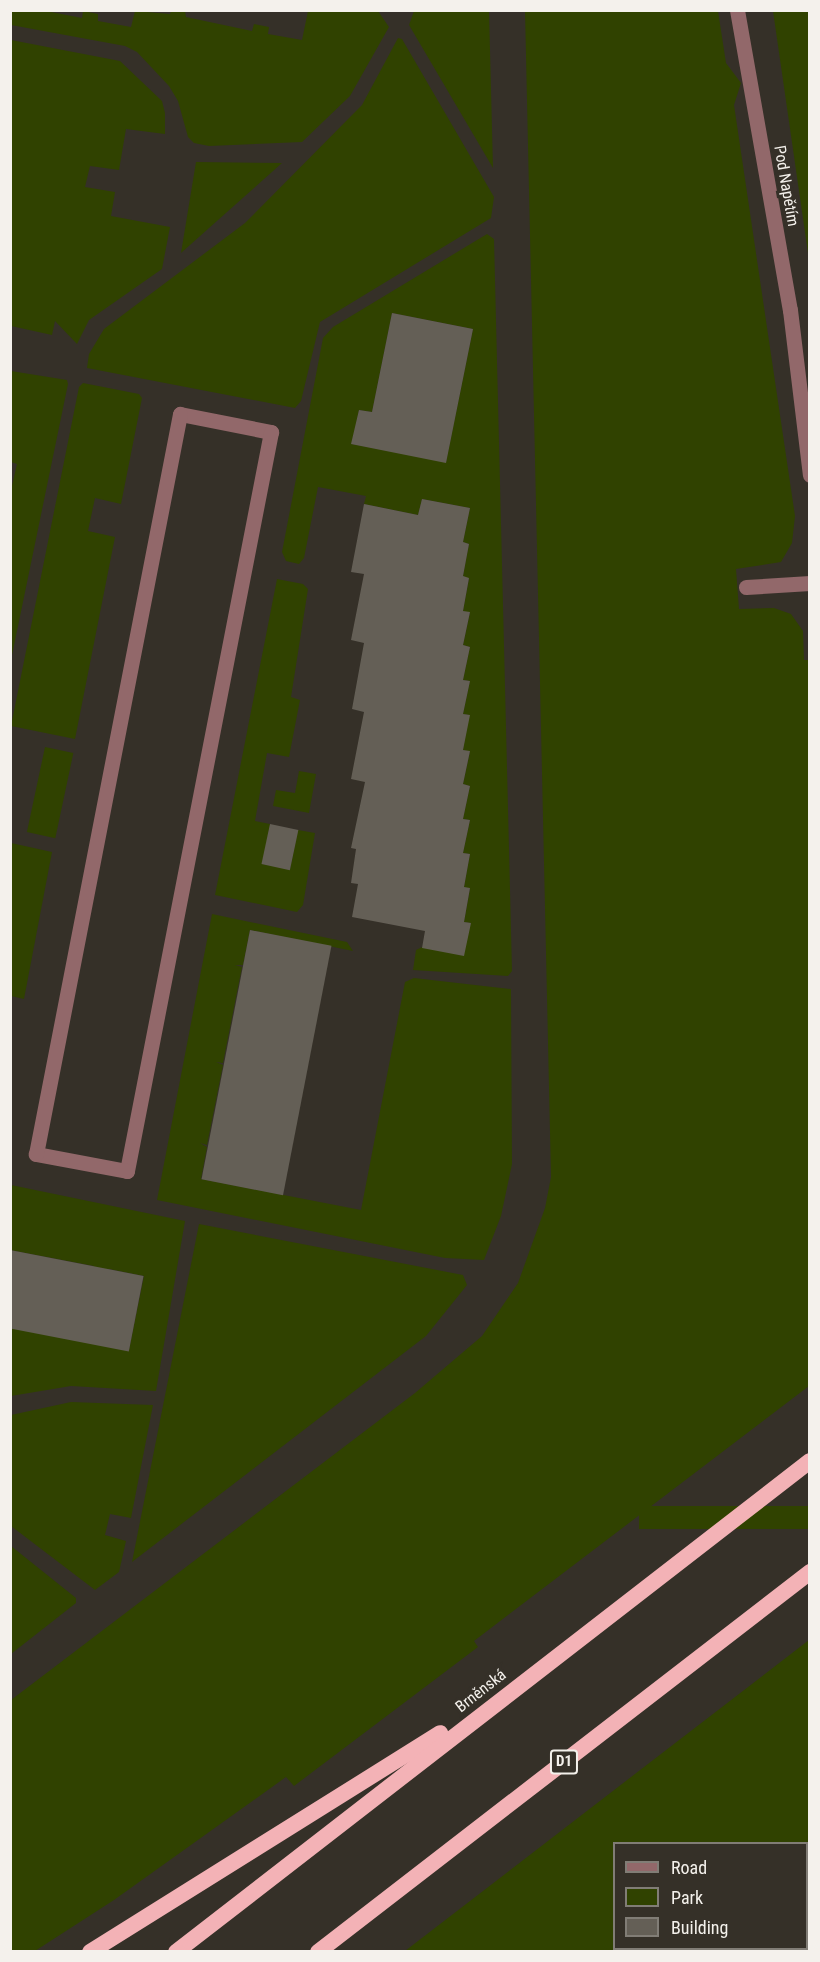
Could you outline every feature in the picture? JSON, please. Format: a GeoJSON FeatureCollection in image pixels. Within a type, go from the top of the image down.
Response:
{"type":"FeatureCollection","features":[{"type":"Feature","properties":{"kind":"highway","name":"Brněnská"},"geometry":{"type":"LineString","coordinates":[[176,1952],[515,1687],[810,1461]]}},
{"type":"Feature","properties":{"kind":"highway","name":"D1"},"geometry":{"type":"LineString","coordinates":[[318,1952],[810,1572]]}},
{"type":"Feature","properties":{"kind":"highway"},"geometry":{"type":"LineString","coordinates":[[90,1952],[515,1687]]}},
{"type":"Feature","properties":{"kind":"street","name":"Pod Napětím"},"geometry":{"type":"LineString","coordinates":[[737,10],[790,310],[810,475]]}},
{"type":"Feature","properties":{"kind":"street"},"geometry":{"type":"LineString","coordinates":[[180,414],[271,432],[127,1171],[36,1154],[180,414]]}},
{"type":"Feature","properties":{"kind":"street"},"geometry":{"type":"LineString","coordinates":[[746,587],[810,583]]}},
{"type":"Feature","properties":{"kind":"green space"},"geometry":{"type":"Polygon","coordinates":[[[10,11],[46,11],[82,18],[83,11],[98,14],[98,21],[131,27],[135,11],[170,14],[171,11],[185,11],[186,17],[252,31],[254,24],[269,27],[268,34],[302,40],[308,11],[378,11],[389,27],[350,96],[302,142],[209,146],[194,143],[188,137],[178,101],[169,86],[137,52],[125,46],[11,25],[10,11]]]}},
{"type":"Feature","properties":{"kind":"green space"},"geometry":{"type":"Polygon","coordinates":[[[414,11],[489,11],[493,168],[409,25],[414,11]]]}},
{"type":"Feature","properties":{"kind":"green space"},"geometry":{"type":"Polygon","coordinates":[[[525,11],[718,11],[726,63],[741,83],[734,105],[795,516],[792,543],[781,562],[736,569],[739,609],[774,608],[791,614],[803,631],[804,660],[809,660],[809,1386],[474,1641],[478,1647],[294,1786],[286,1777],[114,1900],[35,1951],[11,1951],[11,1700],[415,1393],[482,1336],[518,1283],[545,1208],[551,1177],[525,11]]]}},
{"type":"Feature","properties":{"kind":"green space"},"geometry":{"type":"Polygon","coordinates":[[[773,11],[809,11],[809,260],[773,11]]]}},
{"type":"Feature","properties":{"kind":"green space"},"geometry":{"type":"Polygon","coordinates":[[[398,38],[402,39],[494,197],[491,218],[320,322],[301,401],[295,408],[87,368],[89,354],[104,329],[245,223],[362,105],[398,38]]]}},
{"type":"Feature","properties":{"kind":"green space"},"geometry":{"type":"Polygon","coordinates":[[[11,40],[120,61],[162,101],[165,113],[165,134],[126,129],[119,170],[90,166],[85,187],[115,192],[111,216],[170,227],[162,269],[89,320],[77,344],[55,321],[52,335],[11,326],[11,40]]]}},
{"type":"Feature","properties":{"kind":"green space"},"geometry":{"type":"Polygon","coordinates":[[[196,162],[282,163],[181,253],[196,162]]]}},
{"type":"Feature","properties":{"kind":"green space"},"geometry":{"type":"Polygon","coordinates":[[[487,234],[494,239],[512,971],[508,976],[413,970],[416,950],[471,923],[464,922],[470,889],[464,887],[470,854],[463,853],[470,820],[463,819],[470,786],[463,784],[470,752],[463,750],[469,715],[463,714],[470,681],[463,680],[470,647],[463,645],[470,613],[463,611],[469,579],[463,576],[469,544],[463,542],[470,508],[422,499],[418,515],[364,504],[366,496],[318,487],[304,558],[299,564],[286,561],[282,552],[323,338],[333,327],[487,234]],[[392,313],[372,412],[359,410],[352,444],[446,462],[473,329],[392,313]]]}},
{"type":"Feature","properties":{"kind":"green space"},"geometry":{"type":"Polygon","coordinates":[[[11,371],[67,380],[68,384],[11,660],[10,494],[17,464],[11,462],[11,371]]]}},
{"type":"Feature","properties":{"kind":"green space"},"geometry":{"type":"Polygon","coordinates":[[[83,383],[139,394],[142,398],[121,504],[95,498],[88,531],[115,537],[75,739],[11,726],[79,387],[83,383]]]}},
{"type":"Feature","properties":{"kind":"green space"},"geometry":{"type":"Polygon","coordinates":[[[277,579],[303,584],[308,589],[291,697],[300,700],[289,757],[267,753],[255,821],[270,824],[263,864],[290,869],[298,830],[315,833],[303,905],[297,912],[215,895],[277,579]]]}},
{"type":"Feature","properties":{"kind":"green space"},"geometry":{"type":"Polygon","coordinates":[[[45,747],[73,753],[55,838],[27,832],[45,747]]]}},
{"type":"Feature","properties":{"kind":"green space"},"geometry":{"type":"Polygon","coordinates":[[[299,771],[316,774],[309,813],[273,806],[276,790],[295,793],[299,771]]]}},
{"type":"Feature","properties":{"kind":"green space"},"geometry":{"type":"Polygon","coordinates":[[[11,843],[52,852],[24,999],[11,996],[11,843]]]}},
{"type":"Feature","properties":{"kind":"green space"},"geometry":{"type":"Polygon","coordinates":[[[212,914],[347,942],[353,951],[250,930],[243,965],[235,965],[242,967],[223,1063],[216,1062],[223,1065],[207,1145],[200,1143],[207,1147],[201,1179],[361,1210],[405,982],[414,978],[511,989],[512,1164],[501,1216],[484,1260],[445,1258],[157,1200],[212,914]]]}},
{"type":"Feature","properties":{"kind":"green space"},"geometry":{"type":"Polygon","coordinates":[[[11,1185],[185,1221],[156,1391],[71,1386],[11,1396],[11,1320],[129,1350],[144,1276],[109,1269],[93,1273],[94,1266],[10,1250],[11,1185]]]}},
{"type":"Feature","properties":{"kind":"green space"},"geometry":{"type":"Polygon","coordinates":[[[199,1224],[463,1275],[467,1285],[426,1336],[132,1562],[199,1224]]]}},
{"type":"Feature","properties":{"kind":"green space"},"geometry":{"type":"Polygon","coordinates":[[[71,1402],[153,1405],[131,1518],[110,1514],[105,1535],[126,1541],[119,1572],[95,1590],[11,1526],[11,1415],[71,1402]]]}},
{"type":"Feature","properties":{"kind":"green space"},"geometry":{"type":"Polygon","coordinates":[[[639,1506],[809,1506],[809,1529],[639,1529],[639,1506]]]}},
{"type":"Feature","properties":{"kind":"green space"},"geometry":{"type":"Polygon","coordinates":[[[11,1546],[76,1598],[76,1603],[11,1654],[11,1546]]]}},
{"type":"Feature","properties":{"kind":"green space"},"geometry":{"type":"Polygon","coordinates":[[[809,1640],[809,1951],[405,1951],[809,1640]]]}},
{"type":"Feature","properties":{"kind":"building"},"geometry":{"type":"Polygon","coordinates":[[[392,313],[473,329],[446,463],[351,444],[359,410],[372,412],[392,313]]]}},
{"type":"Feature","properties":{"kind":"building"},"geometry":{"type":"Polygon","coordinates":[[[422,499],[470,508],[463,542],[469,544],[463,576],[469,578],[463,611],[470,612],[463,645],[470,647],[463,680],[470,681],[463,714],[470,715],[463,750],[470,751],[463,784],[470,786],[463,819],[470,820],[463,853],[470,854],[464,887],[470,888],[464,922],[471,923],[464,956],[422,948],[425,931],[352,917],[358,884],[351,883],[356,849],[351,848],[365,782],[351,779],[364,712],[352,709],[364,643],[351,640],[364,574],[351,572],[364,504],[418,515],[422,499]]]}},
{"type":"Feature","properties":{"kind":"building"},"geometry":{"type":"Polygon","coordinates":[[[270,824],[298,830],[290,870],[261,864],[270,824]]]}},
{"type":"Feature","properties":{"kind":"building"},"geometry":{"type":"Polygon","coordinates":[[[250,930],[331,946],[283,1195],[202,1179],[250,930]]]}},
{"type":"Feature","properties":{"kind":"building"},"geometry":{"type":"Polygon","coordinates":[[[10,1250],[144,1276],[129,1352],[10,1328],[10,1250]]]}}]}
